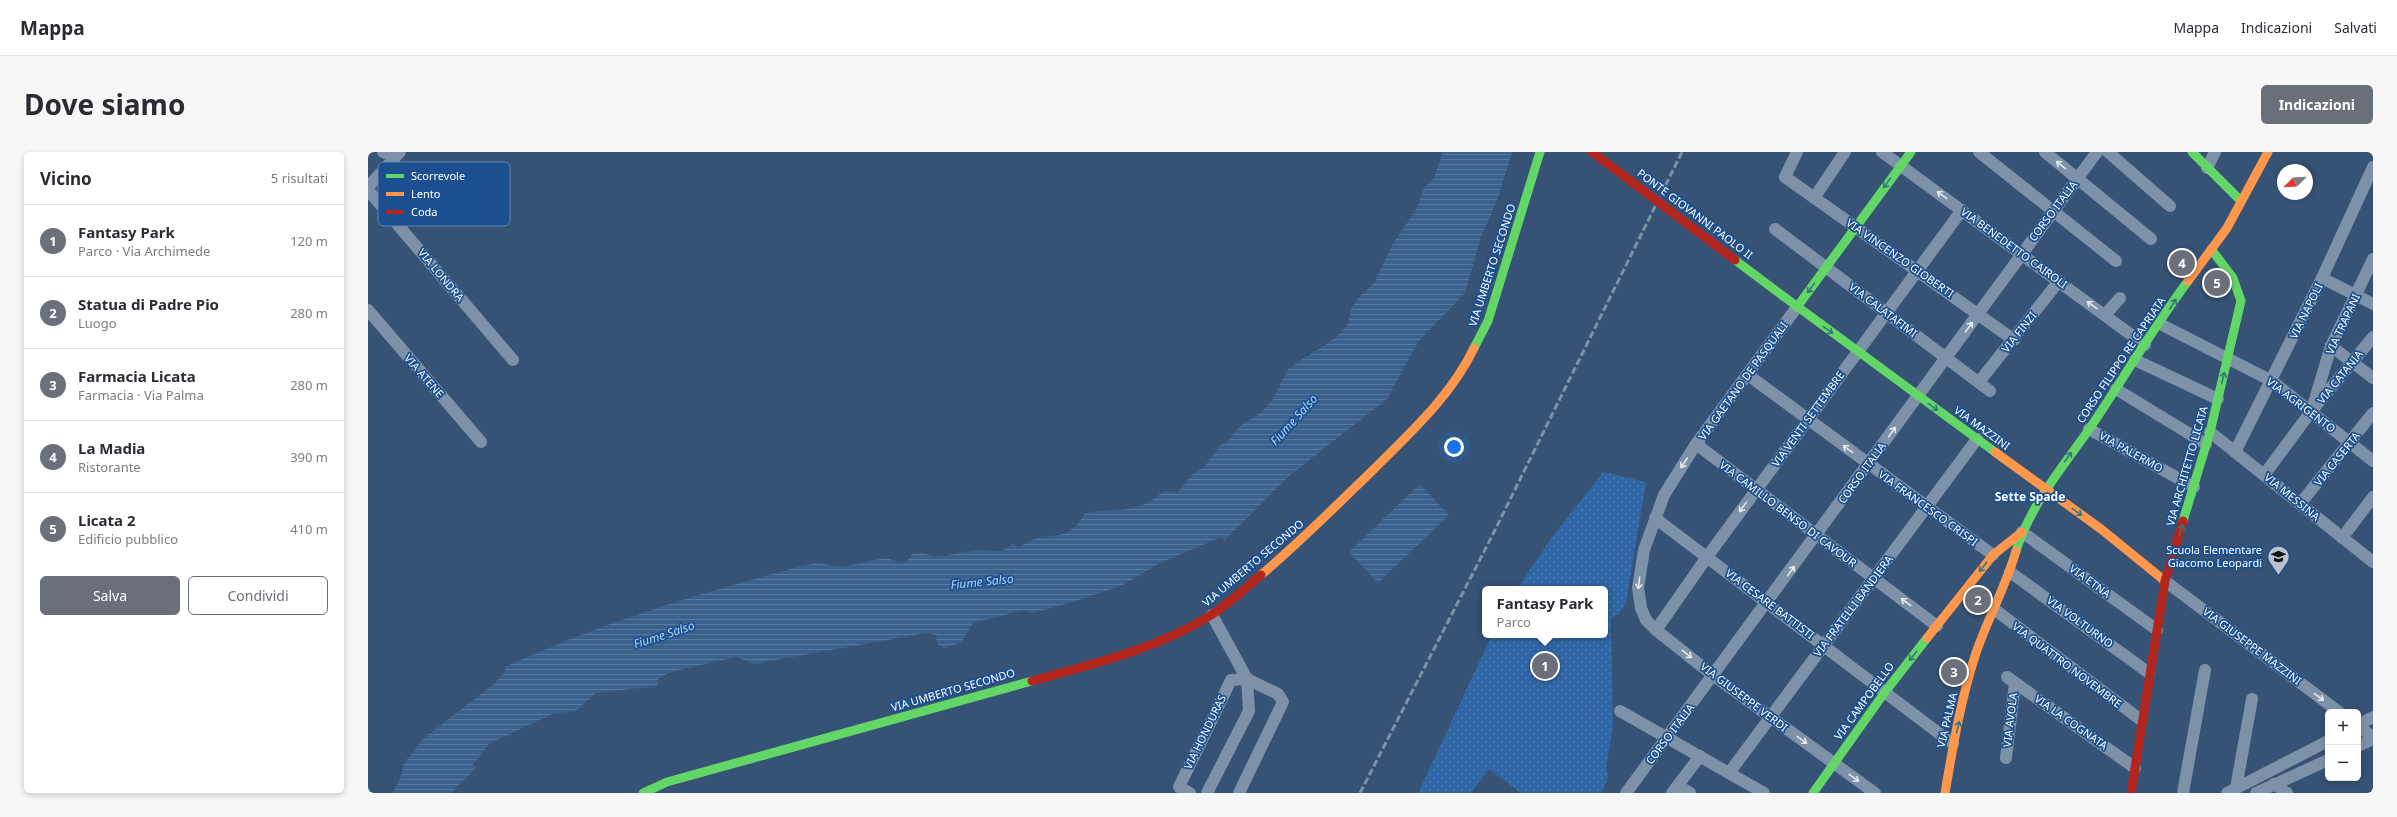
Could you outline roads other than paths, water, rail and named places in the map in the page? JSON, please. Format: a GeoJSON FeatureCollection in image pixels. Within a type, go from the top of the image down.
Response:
{"type":"FeatureCollection","features":[{"type":"Feature","properties":{"kind":"main road","name":"VIA UMBERTO SECONDO"},"geometry":{"type":"LineString","coordinates":[[643,793],[667,782],[1121,656],[1158,642],[1212,615],[1300,542],[1426,417],[1449,390],[1472,353],[1488,321],[1540,152]]}},
{"type":"Feature","properties":{"kind":"main road","name":"PONTE GIOVANNI PAOLO II"},"geometry":{"type":"LineString","coordinates":[[1592,152],[1782,296]]}},
{"type":"Feature","properties":{"kind":"main road","name":"VIA GAETANO DE PASQUALI"},"geometry":{"type":"LineString","coordinates":[[1797,306],[1911,152]]}},
{"type":"Feature","properties":{"kind":"main road"},"geometry":{"type":"LineString","coordinates":[[2192,152],[2241,202]]}},
{"type":"Feature","properties":{"kind":"main road","name":"CORSO FILIPPO RE CAPRIATA"},"geometry":{"type":"LineString","coordinates":[[1994,609],[2010,572],[2022,532],[2046,489],[2227,228],[2268,152]]}},
{"type":"Feature","properties":{"kind":"main road","name":"VIA ARCHITETTO LICATA"},"geometry":{"type":"LineString","coordinates":[[2131,793],[2141,720],[2166,581],[2210,432],[2241,301],[2233,278],[2211,249]]}},
{"type":"Feature","properties":{"kind":"main road","name":"VIA MAZZINI"},"geometry":{"type":"LineString","coordinates":[[1782,296],[2101,529],[2166,581]]}},
{"type":"Feature","properties":{"kind":"main road","name":"CORSO FILIPPO RE CAPRIATA"},"geometry":{"type":"LineString","coordinates":[[1937,626],[1993,555],[2022,532]]}},
{"type":"Feature","properties":{"kind":"main road","name":"VIA PALMA"},"geometry":{"type":"LineString","coordinates":[[1944,793],[1953,744],[1976,653],[1994,609]]}},
{"type":"Feature","properties":{"kind":"main road","name":"VIA CAMPOBELLO"},"geometry":{"type":"LineString","coordinates":[[1813,793],[1885,692],[1937,626]]}},
{"type":"Feature","properties":{"kind":"street"},"geometry":{"type":"LineString","coordinates":[[383,152],[398,154]]}},
{"type":"Feature","properties":{"kind":"street","name":"VIA VINCENZO GIOBERTI"},"geometry":{"type":"LineString","coordinates":[[1797,152],[1785,177],[2014,340]]}},
{"type":"Feature","properties":{"kind":"street"},"geometry":{"type":"LineString","coordinates":[[1814,198],[1845,152]]}},
{"type":"Feature","properties":{"kind":"street","name":"VIA BENEDETTO CAIROLI"},"geometry":{"type":"LineString","coordinates":[[1882,152],[2146,345]]}},
{"type":"Feature","properties":{"kind":"street"},"geometry":{"type":"LineString","coordinates":[[1979,152],[2052,212],[2116,261]]}},
{"type":"Feature","properties":{"kind":"street"},"geometry":{"type":"LineString","coordinates":[[2045,152],[2151,239]]}},
{"type":"Feature","properties":{"kind":"street","name":"CORSO ITALIA"},"geometry":{"type":"LineString","coordinates":[[1626,793],[1768,603],[1918,395],[1947,358],[2097,152]]}},
{"type":"Feature","properties":{"kind":"street"},"geometry":{"type":"LineString","coordinates":[[2108,152],[2170,206]]}},
{"type":"Feature","properties":{"kind":"street"},"geometry":{"type":"LineString","coordinates":[[2208,168],[2215,152]]}},
{"type":"Feature","properties":{"kind":"street"},"geometry":{"type":"LineString","coordinates":[[391,162],[398,154]]}},
{"type":"Feature","properties":{"kind":"street","name":"VIA NAPOLI"},"geometry":{"type":"LineString","coordinates":[[2235,452],[2272,381],[2322,278],[2373,167]]}},
{"type":"Feature","properties":{"kind":"street"},"geometry":{"type":"LineString","coordinates":[[368,188],[378,177]]}},
{"type":"Feature","properties":{"kind":"street","name":"VIA LONDRA"},"geometry":{"type":"LineString","coordinates":[[368,188],[378,200]]}},
{"type":"Feature","properties":{"kind":"street","name":"VIA VENTI SETTEMBRE"},"geometry":{"type":"LineString","coordinates":[[1656,630],[1707,557],[1962,210]]}},
{"type":"Feature","properties":{"kind":"street","name":"VIA LONDRA"},"geometry":{"type":"LineString","coordinates":[[400,226],[513,360]]}},
{"type":"Feature","properties":{"kind":"street","name":"VIA CALATAFIMI"},"geometry":{"type":"LineString","coordinates":[[1775,229],[1990,391]]}},
{"type":"Feature","properties":{"kind":"street","name":"VIA TRAPANI"},"geometry":{"type":"LineString","coordinates":[[2310,413],[2331,346],[2373,259]]}},
{"type":"Feature","properties":{"kind":"street"},"geometry":{"type":"LineString","coordinates":[[2322,278],[2373,304]]}},
{"type":"Feature","properties":{"kind":"street","name":"VIA FINZI"},"geometry":{"type":"LineString","coordinates":[[1979,382],[2014,340],[2059,281]]}},
{"type":"Feature","properties":{"kind":"street"},"geometry":{"type":"LineString","coordinates":[[2105,315],[2120,298]]}},
{"type":"Feature","properties":{"kind":"street","name":"VIA GAETANO DE PASQUALI"},"geometry":{"type":"LineString","coordinates":[[1656,630],[1646,620],[1641,608],[1638,588],[1644,550],[1664,495],[1696,444],[1748,375],[1797,306]]}},
{"type":"Feature","properties":{"kind":"street","name":"VIA ATENE"},"geometry":{"type":"LineString","coordinates":[[368,310],[481,442]]}},
{"type":"Feature","properties":{"kind":"street","name":"VIA AGRIGENTO"},"geometry":{"type":"LineString","coordinates":[[2160,324],[2228,360],[2272,381],[2310,413],[2373,461]]}},
{"type":"Feature","properties":{"kind":"street","name":"VIA CATANIA"},"geometry":{"type":"LineString","coordinates":[[2264,475],[2310,413],[2373,337]]}},
{"type":"Feature","properties":{"kind":"street"},"geometry":{"type":"LineString","coordinates":[[2331,346],[2373,378]]}},
{"type":"Feature","properties":{"kind":"street"},"geometry":{"type":"LineString","coordinates":[[2135,360],[2218,399]]}},
{"type":"Feature","properties":{"kind":"street","name":"VIA FRANCESCO CRISPI"},"geometry":{"type":"LineString","coordinates":[[1748,375],[1993,555]]}},
{"type":"Feature","properties":{"kind":"street"},"geometry":{"type":"LineString","coordinates":[[2116,389],[2206,444]]}},
{"type":"Feature","properties":{"kind":"street","name":"VIA CASERTA"},"geometry":{"type":"LineString","coordinates":[[2300,504],[2373,413]]}},
{"type":"Feature","properties":{"kind":"street","name":"VIA PALERMO"},"geometry":{"type":"LineString","coordinates":[[2089,429],[2194,487]]}},
{"type":"Feature","properties":{"kind":"street","name":"VIA MESSINA"},"geometry":{"type":"LineString","coordinates":[[2210,432],[2373,562]]}},
{"type":"Feature","properties":{"kind":"street","name":"VIA FRATELLI BANDIERA"},"geometry":{"type":"LineString","coordinates":[[1729,773],[1977,439]]}},
{"type":"Feature","properties":{"kind":"street","name":"VIA CAMILLO BENSO DI CAVOUR"},"geometry":{"type":"LineString","coordinates":[[1696,444],[1937,626]]}},
{"type":"Feature","properties":{"kind":"street"},"geometry":{"type":"LineString","coordinates":[[2342,538],[2369,510],[2373,497]]}},
{"type":"Feature","properties":{"kind":"street","name":"VIA CESARE BATTISTI"},"geometry":{"type":"LineString","coordinates":[[1655,518],[1953,744]]}},
{"type":"Feature","properties":{"kind":"street","name":"VIA ETNA"},"geometry":{"type":"LineString","coordinates":[[2022,532],[2157,630]]}},
{"type":"Feature","properties":{"kind":"street","name":"VIA VOLTURNO"},"geometry":{"type":"LineString","coordinates":[[2010,572],[2149,673]]}},
{"type":"Feature","properties":{"kind":"street","name":"VIA GIUSEPPE MAZZINI"},"geometry":{"type":"LineString","coordinates":[[2166,581],[2335,709]]}},
{"type":"Feature","properties":{"kind":"street","name":"VIA QUATTRO NOVEMBRE"},"geometry":{"type":"LineString","coordinates":[[1994,609],[2141,720]]}},
{"type":"Feature","properties":{"kind":"street"},"geometry":{"type":"LineString","coordinates":[[1207,793],[1249,712],[1247,679],[1212,615]]}},
{"type":"Feature","properties":{"kind":"street","name":"VIA GIUSEPPE VERDI"},"geometry":{"type":"LineString","coordinates":[[1656,630],[1714,676],[1874,793]]}},
{"type":"Feature","properties":{"kind":"street"},"geometry":{"type":"LineString","coordinates":[[2183,793],[2205,670]]}},
{"type":"Feature","properties":{"kind":"street"},"geometry":{"type":"LineString","coordinates":[[1239,793],[1283,702],[1278,694],[1247,679]]}},
{"type":"Feature","properties":{"kind":"street","name":"VIA HONDURAS"},"geometry":{"type":"LineString","coordinates":[[1190,793],[1179,787],[1222,696],[1231,680],[1247,679]]}},
{"type":"Feature","properties":{"kind":"street","name":"VIA AVOLA"},"geometry":{"type":"LineString","coordinates":[[2006,758],[2011,680]]}},
{"type":"Feature","properties":{"kind":"street","name":"VIA LA COGNATA"},"geometry":{"type":"LineString","coordinates":[[2011,680],[2134,768]]}},
{"type":"Feature","properties":{"kind":"street"},"geometry":{"type":"LineString","coordinates":[[2231,790],[2252,699]]}},
{"type":"Feature","properties":{"kind":"street"},"geometry":{"type":"LineString","coordinates":[[1620,711],[1764,793]]}},
{"type":"Feature","properties":{"kind":"street"},"geometry":{"type":"LineString","coordinates":[[2361,724],[2373,717]]}},
{"type":"Feature","properties":{"kind":"street"},"geometry":{"type":"LineString","coordinates":[[2360,745],[2373,738],[2361,728]]}},
{"type":"Feature","properties":{"kind":"street"},"geometry":{"type":"LineString","coordinates":[[2231,790],[2325,743]]}},
{"type":"Feature","properties":{"kind":"street"},"geometry":{"type":"LineString","coordinates":[[1690,793],[1675,789],[1700,756]]}},
{"type":"Feature","properties":{"kind":"street"},"geometry":{"type":"LineString","coordinates":[[2256,793],[2325,761]]}},
{"type":"Feature","properties":{"kind":"street"},"geometry":{"type":"LineString","coordinates":[[2274,784],[2287,793]]}},
{"type":"Feature","properties":{"kind":"water","name":"Fiume Salso"},"geometry":{"type":"Polygon","coordinates":[[[1443,152],[1512,152],[1498,198],[1481,237],[1465,293],[1418,342],[1387,399],[1289,476],[1225,540],[1221,537],[1158,564],[1123,585],[1073,602],[1033,613],[1024,610],[973,623],[962,642],[945,648],[937,644],[936,635],[926,633],[754,664],[736,657],[671,672],[659,678],[657,686],[596,693],[576,711],[552,714],[489,744],[472,766],[477,767],[451,793],[393,793],[402,774],[403,765],[423,739],[495,683],[505,671],[505,667],[541,651],[613,623],[686,599],[761,577],[817,563],[842,567],[886,558],[901,563],[907,561],[912,554],[922,553],[936,557],[977,550],[1002,551],[1013,544],[1019,548],[1037,538],[1062,534],[1070,531],[1085,513],[1135,508],[1153,499],[1164,491],[1177,493],[1192,475],[1204,467],[1220,445],[1226,443],[1240,426],[1262,412],[1273,399],[1288,369],[1337,337],[1348,324],[1351,309],[1358,298],[1375,282],[1392,245],[1417,208],[1424,188],[1434,178],[1443,152]]]}},
{"type":"Feature","properties":{"kind":"water"},"geometry":{"type":"Polygon","coordinates":[[[1420,484],[1449,515],[1378,583],[1349,552],[1420,484]]]}},
{"type":"Feature","properties":{"kind":"railway"},"geometry":{"type":"LineString","coordinates":[[1360,793],[1492,536],[1682,152]]}},
{"type":"Feature","properties":{"kind":"place","name":"La Madia"},"geometry":{"type":"Point","coordinates":[2182,263]}},
{"type":"Feature","properties":{"kind":"place","name":"Licata 2"},"geometry":{"type":"Point","coordinates":[2217,283]}},
{"type":"Feature","properties":{"kind":"place","name":"Scuola Elementare Giacomo Leopardi"},"geometry":{"type":"Point","coordinates":[2278,576]}},
{"type":"Feature","properties":{"kind":"place","name":"Statua di Padre Pio"},"geometry":{"type":"Point","coordinates":[1978,600]}},
{"type":"Feature","properties":{"kind":"place","name":"Fantasy Park"},"geometry":{"type":"Point","coordinates":[1545,666]}},
{"type":"Feature","properties":{"kind":"place","name":"Farmacia Licata"},"geometry":{"type":"Point","coordinates":[1954,672]}},
{"type":"Feature","properties":{"kind":"district","name":"Sette Spade"},"geometry":{"type":"Point","coordinates":[2030,497]}}]}
